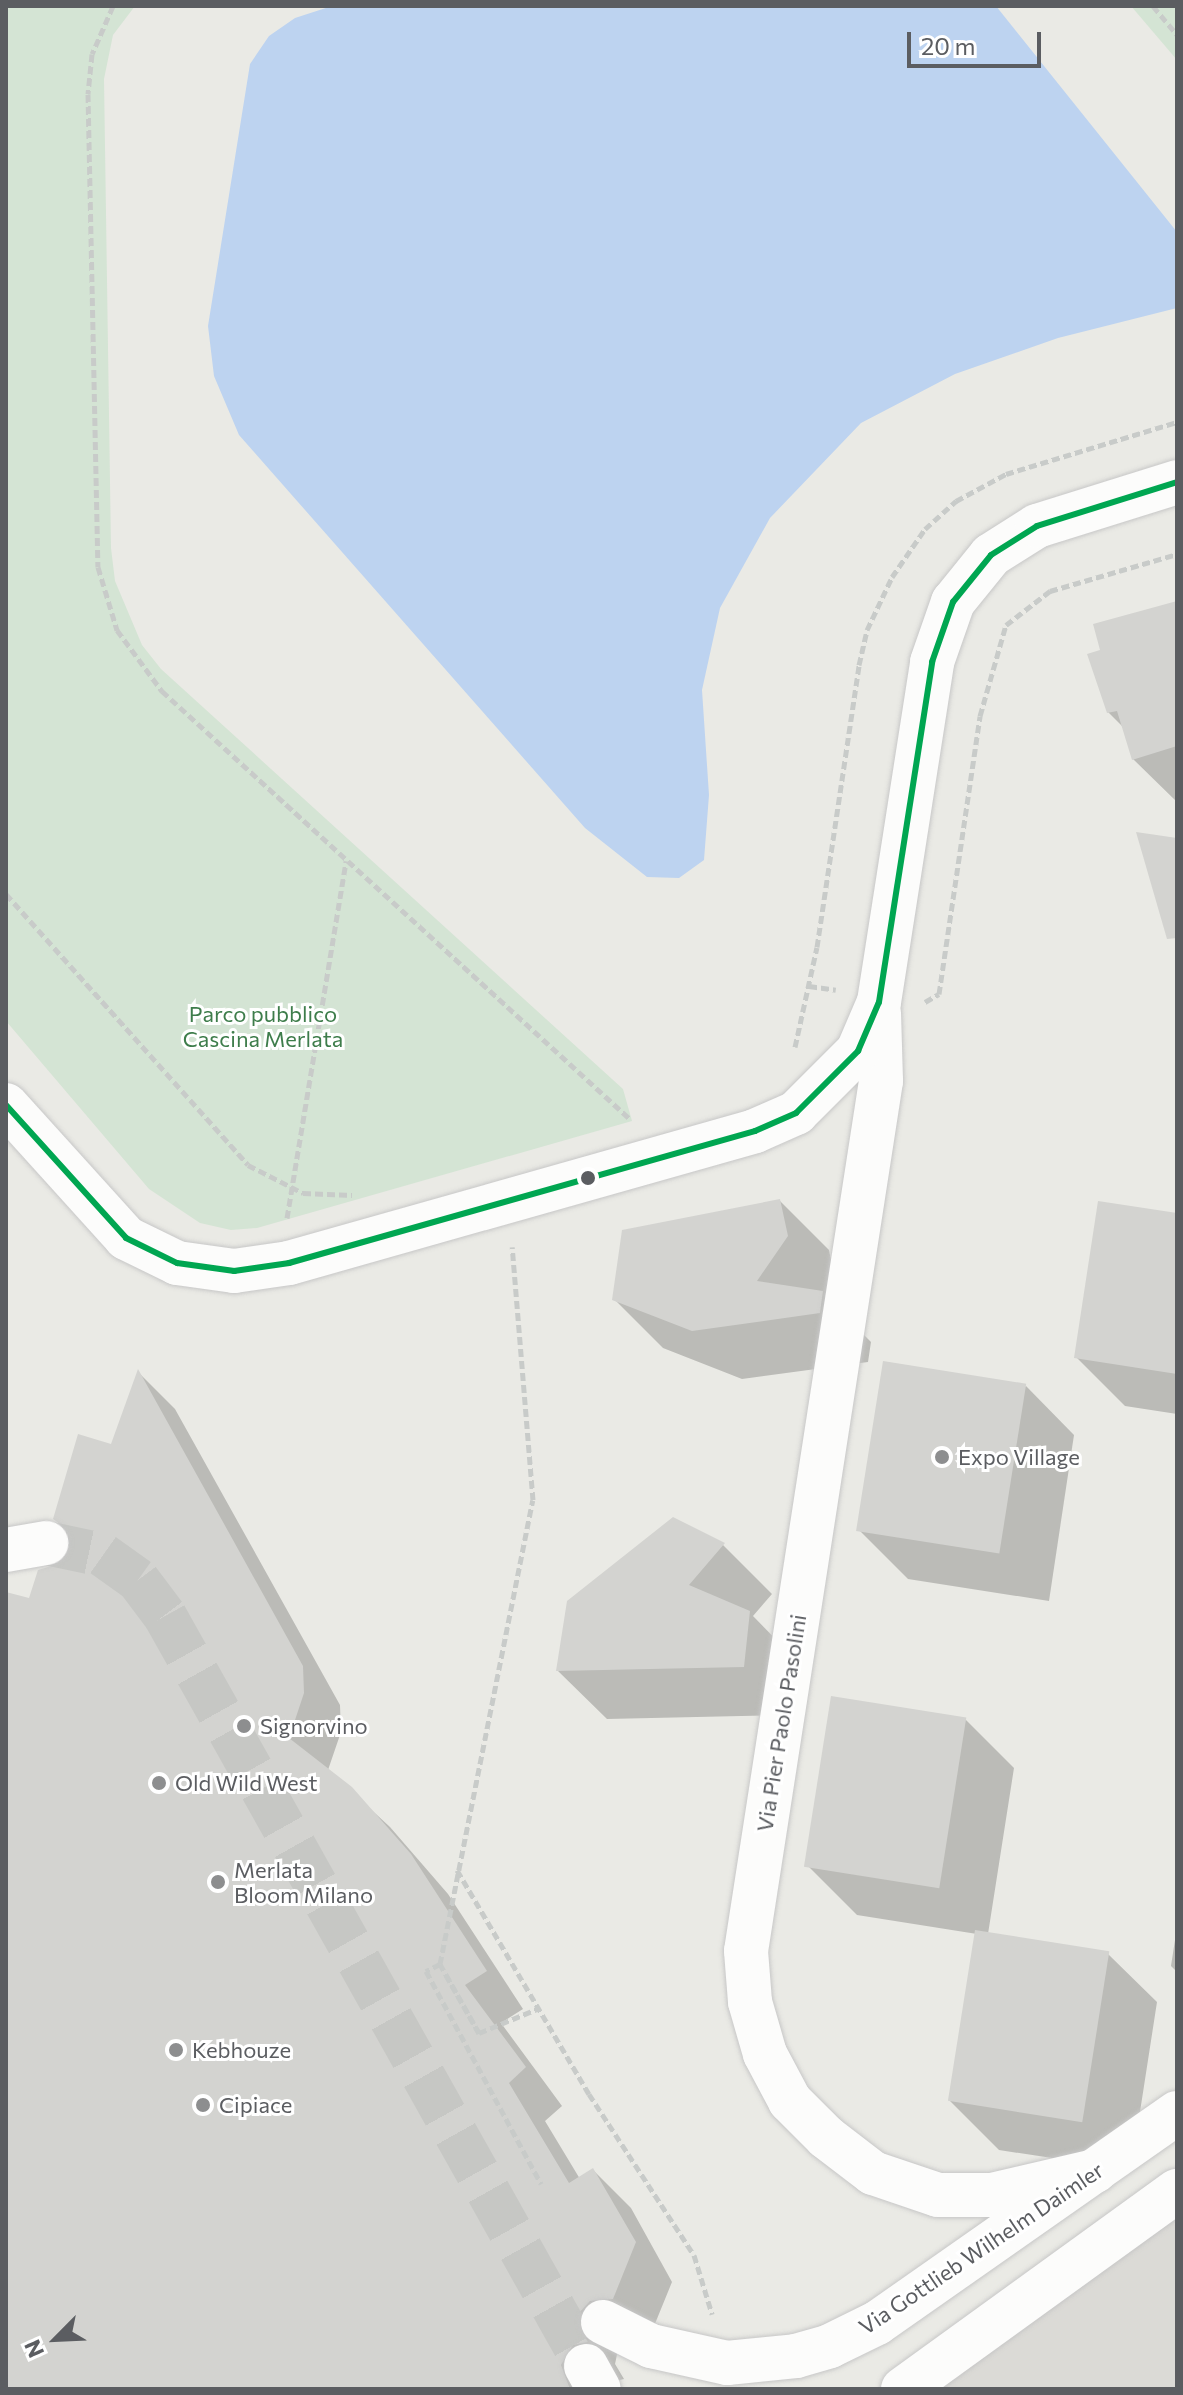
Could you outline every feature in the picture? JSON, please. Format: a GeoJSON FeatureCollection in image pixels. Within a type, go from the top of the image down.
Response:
{"type":"FeatureCollection","features":[{"type":"Feature","properties":{"kind":"street","name":"Via Pier Paolo Pasolini"},"geometry":{"type":"LineString","coordinates":[[1095,2171],[992,2195],[938,2195],[873,2173],[826,2137],[790,2101],[765,2054],[750,2002],[746,1951],[881,1081],[899,1002],[932,662],[953,602],[991,555],[1037,526],[1177,482]]}},
{"type":"Feature","properties":{"kind":"street","name":"Via Pier Paolo Pasolini"},"geometry":{"type":"LineString","coordinates":[[6,1105],[126,1238],[177,1263],[234,1271],[289,1263],[755,1131],[796,1113],[829,1085],[899,1002]]}},
{"type":"Feature","properties":{"kind":"street","name":"Via Gottlieb Wilhelm Daimler"},"geometry":{"type":"LineString","coordinates":[[721,2345],[796,2356],[877,2323],[1177,2113]]}},
{"type":"Feature","properties":{"kind":"street"},"geometry":{"type":"LineString","coordinates":[[903,2389],[1177,2191]]}},
{"type":"Feature","properties":{"kind":"street"},"geometry":{"type":"LineString","coordinates":[[603,2322],[651,2346],[721,2345]]}},
{"type":"Feature","properties":{"kind":"street"},"geometry":{"type":"LineString","coordinates":[[688,2389],[707,2370],[721,2345]]}},
{"type":"Feature","properties":{"kind":"path"},"geometry":{"type":"LineString","coordinates":[[113,6],[92,54],[88,94],[98,567],[105,601],[136,662],[162,691],[634,1126]]}},
{"type":"Feature","properties":{"kind":"path"},"geometry":{"type":"LineString","coordinates":[[1153,6],[1177,35]]}},
{"type":"Feature","properties":{"kind":"path"},"geometry":{"type":"LineString","coordinates":[[899,1002],[930,1003],[939,994],[980,716],[1006,625],[1050,591],[1177,554]]}},
{"type":"Feature","properties":{"kind":"path"},"geometry":{"type":"LineString","coordinates":[[286,1228],[346,860]]}},
{"type":"Feature","properties":{"kind":"path"},"geometry":{"type":"LineString","coordinates":[[6,894],[248,1165],[292,1190],[327,1197],[364,1192]]}},
{"type":"Feature","properties":{"kind":"path"},"geometry":{"type":"LineString","coordinates":[[792,1051],[809,986]]}},
{"type":"Feature","properties":{"kind":"path"},"geometry":{"type":"LineString","coordinates":[[512,1242],[533,1500],[456,1869],[440,1964],[479,2033],[537,2009]]}},
{"type":"Feature","properties":{"kind":"path"},"geometry":{"type":"LineString","coordinates":[[456,1869],[537,2009],[694,2255],[721,2345]]}},
{"type":"Feature","properties":{"kind":"path"},"geometry":{"type":"LineString","coordinates":[[440,1964],[426,1971],[541,2184]]}},
{"type":"Feature","properties":{"kind":"shaded area"},"geometry":{"type":"Polygon","coordinates":[[[1177,2208],[1177,2389],[911,2389],[1177,2208]]]}},
{"type":"Feature","properties":{"kind":"green space","name":"Parco pubblico Cascina Merlata"},"geometry":{"type":"Polygon","coordinates":[[[6,6],[135,6],[113,35],[104,79],[111,548],[115,581],[142,645],[161,669],[623,1089],[632,1121],[257,1228],[231,1230],[200,1223],[149,1189],[6,1021],[6,6]]]}},
{"type":"Feature","properties":{"kind":"green space"},"geometry":{"type":"Polygon","coordinates":[[[1131,6],[1177,6],[1177,60],[1131,6]]]}},
{"type":"Feature","properties":{"kind":"water"},"geometry":{"type":"Polygon","coordinates":[[[332,6],[996,6],[1177,232],[1177,308],[1058,338],[955,374],[861,423],[770,518],[720,608],[702,690],[709,795],[704,860],[679,878],[647,877],[585,828],[239,435],[214,376],[208,326],[250,64],[269,36],[295,18],[332,6]]]}},
{"type":"Feature","properties":{"kind":"building"},"geometry":{"type":"Polygon","coordinates":[[[1177,601],[1177,746],[1132,760],[1117,711],[1107,713],[1087,654],[1100,650],[1093,624],[1177,601]]]}},
{"type":"Feature","properties":{"kind":"building"},"geometry":{"type":"Polygon","coordinates":[[[1136,832],[1177,838],[1177,938],[1167,939],[1136,832]]]}},
{"type":"Feature","properties":{"kind":"building"},"geometry":{"type":"Polygon","coordinates":[[[780,1199],[788,1236],[757,1281],[823,1291],[820,1313],[692,1331],[612,1300],[622,1230],[780,1199]]]}},
{"type":"Feature","properties":{"kind":"building"},"geometry":{"type":"Polygon","coordinates":[[[1098,1201],[1177,1213],[1177,1374],[1074,1358],[1098,1201]]]}},
{"type":"Feature","properties":{"kind":"building","name":"Expo Village"},"geometry":{"type":"Polygon","coordinates":[[[883,1361],[1026,1384],[999,1554],[856,1531],[883,1361]]]}},
{"type":"Feature","properties":{"kind":"building","name":"Merlata Bloom Milano"},"geometry":{"type":"Polygon","coordinates":[[[138,1369],[303,1666],[304,1693],[289,1738],[352,1787],[411,1854],[487,1971],[465,1985],[526,2067],[509,2083],[569,2183],[593,2168],[636,2242],[613,2299],[590,2301],[580,2312],[578,2324],[588,2342],[573,2345],[561,2365],[570,2389],[6,2389],[6,1592],[29,1598],[38,1570],[61,1563],[69,1552],[66,1528],[53,1519],[78,1434],[111,1444],[138,1369]]]}},
{"type":"Feature","properties":{"kind":"building"},"geometry":{"type":"Polygon","coordinates":[[[673,1517],[725,1543],[689,1585],[750,1611],[744,1667],[556,1671],[567,1601],[673,1517]]]}},
{"type":"Feature","properties":{"kind":"building"},"geometry":{"type":"Polygon","coordinates":[[[831,1696],[966,1717],[939,1888],[804,1867],[831,1696]]]}},
{"type":"Feature","properties":{"kind":"building"},"geometry":{"type":"Polygon","coordinates":[[[975,1930],[1109,1951],[1082,2122],[948,2101],[975,1930]]]}},
{"type":"Feature","properties":{"kind":"tunnel"},"geometry":{"type":"LineString","coordinates":[[46,1543],[103,1555],[138,1580],[165,1616],[586,2366]]}},
{"type":"Feature","properties":{"kind":"transit line"},"geometry":{"type":"LineString","coordinates":[[6,1105],[126,1238],[177,1263],[234,1271],[289,1263],[755,1131],[796,1113],[858,1051],[879,1002],[932,662],[953,602],[991,555],[1037,526],[1177,482]]}},
{"type":"Feature","properties":{"kind":"place","name":"Expo Village"},"geometry":{"type":"Point","coordinates":[942,1457]}},
{"type":"Feature","properties":{"kind":"place","name":"Signorvino"},"geometry":{"type":"Point","coordinates":[244,1726]}},
{"type":"Feature","properties":{"kind":"place","name":"Old Wild West"},"geometry":{"type":"Point","coordinates":[159,1783]}},
{"type":"Feature","properties":{"kind":"place","name":"Merlata Bloom Milano"},"geometry":{"type":"Point","coordinates":[218,1882]}},
{"type":"Feature","properties":{"kind":"place","name":"Kebhouze"},"geometry":{"type":"Point","coordinates":[176,2050]}},
{"type":"Feature","properties":{"kind":"place","name":"Cipiace"},"geometry":{"type":"Point","coordinates":[203,2105]}}]}
